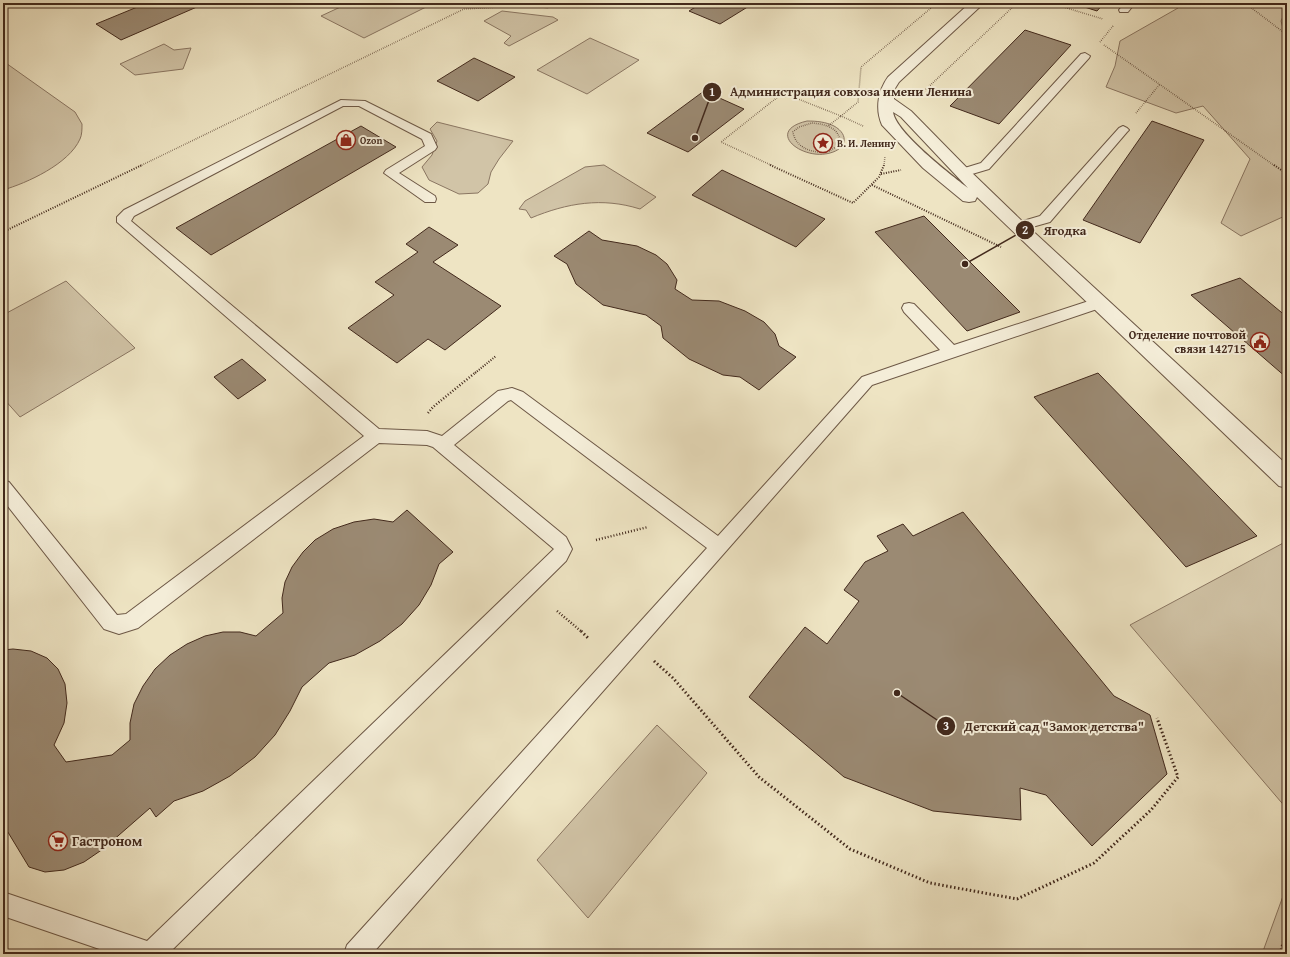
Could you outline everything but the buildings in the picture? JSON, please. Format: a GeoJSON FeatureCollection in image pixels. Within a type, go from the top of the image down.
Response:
{"type":"FeatureCollection","features":[{"type":"Feature","properties":{"kind":"street"},"geometry":{"type":"LineString","coordinates":[[978,3],[893,80],[887,90],[886,117],[890,125],[930,165],[985,203]]}},
{"type":"Feature","properties":{"kind":"street"},"geometry":{"type":"LineString","coordinates":[[887,101],[906,114],[962,173],[985,203],[988,212],[1016,225],[1287,479]]}},
{"type":"Feature","properties":{"kind":"street"},"geometry":{"type":"LineString","coordinates":[[890,125],[896,119],[902,118],[915,123]]}},
{"type":"Feature","properties":{"kind":"lane"},"geometry":{"type":"LineString","coordinates":[[542,4],[556,3]]}},
{"type":"Feature","properties":{"kind":"lane"},"geometry":{"type":"LineString","coordinates":[[962,173],[985,166],[1085,56]]}},
{"type":"Feature","properties":{"kind":"lane"},"geometry":{"type":"LineString","coordinates":[[3,904],[150,954],[560,555],[563,549],[560,542],[434,439],[376,436],[124,222],[124,217],[129,213],[341,103],[361,103],[427,137],[431,148],[390,173],[430,199]]}},
{"type":"Feature","properties":{"kind":"lane"},"geometry":{"type":"LineString","coordinates":[[1016,225],[1045,219],[1122,130]]}},
{"type":"Feature","properties":{"kind":"lane"},"geometry":{"type":"LineString","coordinates":[[356,954],[868,381],[1098,303]]}},
{"type":"Feature","properties":{"kind":"lane"},"geometry":{"type":"LineString","coordinates":[[909,308],[951,352]]}},
{"type":"Feature","properties":{"kind":"lane"},"geometry":{"type":"LineString","coordinates":[[443,445],[504,395],[512,394],[517,396],[719,547]]}},
{"type":"Feature","properties":{"kind":"lane"},"geometry":{"type":"LineString","coordinates":[[3,487],[111,623],[120,625],[131,622],[376,436]]}},
{"type":"Feature","properties":{"kind":"path"},"geometry":{"type":"LineString","coordinates":[[828,126],[858,102],[861,67],[937,3]]}},
{"type":"Feature","properties":{"kind":"path"},"geometry":{"type":"LineString","coordinates":[[919,96],[1017,3]]}},
{"type":"Feature","properties":{"kind":"path"},"geometry":{"type":"LineString","coordinates":[[1050,3],[1108,21]]}},
{"type":"Feature","properties":{"kind":"path"},"geometry":{"type":"LineString","coordinates":[[1246,3],[1287,35]]}},
{"type":"Feature","properties":{"kind":"path"},"geometry":{"type":"LineString","coordinates":[[3,232],[464,9],[542,4]]}},
{"type":"Feature","properties":{"kind":"path"},"geometry":{"type":"LineString","coordinates":[[1115,23],[1100,42],[1287,174]]}},
{"type":"Feature","properties":{"kind":"path"},"geometry":{"type":"LineString","coordinates":[[1122,130],[1160,84]]}},
{"type":"Feature","properties":{"kind":"path"},"geometry":{"type":"LineString","coordinates":[[866,128],[794,96],[779,96],[721,142],[853,203],[881,174],[885,163],[885,152]]}},
{"type":"Feature","properties":{"kind":"path"},"geometry":{"type":"LineString","coordinates":[[804,124],[820,124],[828,126],[840,134],[841,139],[840,144],[836,148],[829,151],[812,152],[797,146],[793,141],[793,131],[804,124]]}},
{"type":"Feature","properties":{"kind":"path"},"geometry":{"type":"LineString","coordinates":[[409,437],[433,407],[496,356]]}},
{"type":"Feature","properties":{"kind":"path"},"geometry":{"type":"LineString","coordinates":[[596,540],[653,526]]}},
{"type":"Feature","properties":{"kind":"path"},"geometry":{"type":"LineString","coordinates":[[557,610],[588,638]]}},
{"type":"Feature","properties":{"kind":"path"},"geometry":{"type":"LineString","coordinates":[[652,660],[673,678],[759,777],[850,849],[930,883],[1017,899],[1094,862],[1150,810],[1178,778],[1157,718]]}},
{"type":"Feature","properties":{"kind":"path"},"geometry":{"type":"LineString","coordinates":[[1280,954],[1287,929]]}},
{"type":"Feature","properties":{"kind":"shaded area"},"geometry":{"type":"Polygon","coordinates":[[[349,3],[434,3],[364,38],[321,16],[349,3]]]}},
{"type":"Feature","properties":{"kind":"shaded area"},"geometry":{"type":"Polygon","coordinates":[[[1174,3],[1287,3],[1287,8],[1281,21],[1287,43],[1287,215],[1241,236],[1221,223],[1250,159],[1203,106],[1176,113],[1106,87],[1115,66],[1120,41],[1178,8],[1174,3]]]}},
{"type":"Feature","properties":{"kind":"shaded area"},"geometry":{"type":"Polygon","coordinates":[[[502,11],[553,17],[558,20],[509,46],[504,43],[511,36],[484,21],[502,11]]]}},
{"type":"Feature","properties":{"kind":"shaded area"},"geometry":{"type":"Polygon","coordinates":[[[590,38],[639,60],[587,94],[537,70],[590,38]]]}},
{"type":"Feature","properties":{"kind":"shaded area"},"geometry":{"type":"Polygon","coordinates":[[[164,44],[174,50],[191,48],[183,69],[135,75],[120,64],[164,44]]]}},
{"type":"Feature","properties":{"kind":"shaded area"},"geometry":{"type":"Polygon","coordinates":[[[3,61],[75,112],[82,124],[82,134],[75,148],[67,157],[24,183],[3,190],[3,61]]]}},
{"type":"Feature","properties":{"kind":"shaded area"},"geometry":{"type":"Polygon","coordinates":[[[807,121],[821,122],[834,126],[842,133],[844,137],[843,145],[830,153],[819,154],[809,153],[799,149],[792,144],[788,138],[789,131],[794,126],[807,121]]]}},
{"type":"Feature","properties":{"kind":"shaded area"},"geometry":{"type":"Polygon","coordinates":[[[437,122],[513,141],[491,172],[488,184],[478,193],[459,194],[429,180],[422,167],[432,155],[437,141],[430,129],[437,122]]]}},
{"type":"Feature","properties":{"kind":"shaded area"},"geometry":{"type":"Polygon","coordinates":[[[604,165],[656,197],[640,209],[612,203],[585,203],[571,205],[531,218],[526,210],[519,209],[525,201],[585,167],[604,165]]]}},
{"type":"Feature","properties":{"kind":"shaded area"},"geometry":{"type":"Polygon","coordinates":[[[66,281],[135,348],[20,417],[3,398],[3,315],[66,281]]]}},
{"type":"Feature","properties":{"kind":"shaded area"},"geometry":{"type":"Polygon","coordinates":[[[1287,541],[1287,809],[1130,625],[1287,541]]]}},
{"type":"Feature","properties":{"kind":"shaded area"},"geometry":{"type":"Polygon","coordinates":[[[657,725],[707,773],[588,918],[537,860],[657,725]]]}},
{"type":"Feature","properties":{"kind":"shaded area"},"geometry":{"type":"Polygon","coordinates":[[[1287,885],[1287,954],[1262,954],[1287,885]]]}},
{"type":"Feature","properties":{"kind":"place","name":"Администрация совхоза имени Ленина"},"geometry":{"type":"Point","coordinates":[695,138]}},
{"type":"Feature","properties":{"kind":"place","name":"Ozon"},"geometry":{"type":"Point","coordinates":[346,140]}},
{"type":"Feature","properties":{"kind":"place","name":"В. И. Ленину"},"geometry":{"type":"Point","coordinates":[823,143]}},
{"type":"Feature","properties":{"kind":"place","name":"Ягодка"},"geometry":{"type":"Point","coordinates":[965,264]}},
{"type":"Feature","properties":{"kind":"place","name":"Отделение почтовой связи 142715"},"geometry":{"type":"Point","coordinates":[1260,342]}},
{"type":"Feature","properties":{"kind":"place","name":"Детский сад \"Замок детства\""},"geometry":{"type":"Point","coordinates":[897,693]}},
{"type":"Feature","properties":{"kind":"place","name":"Гастроном"},"geometry":{"type":"Point","coordinates":[58,841]}}]}
